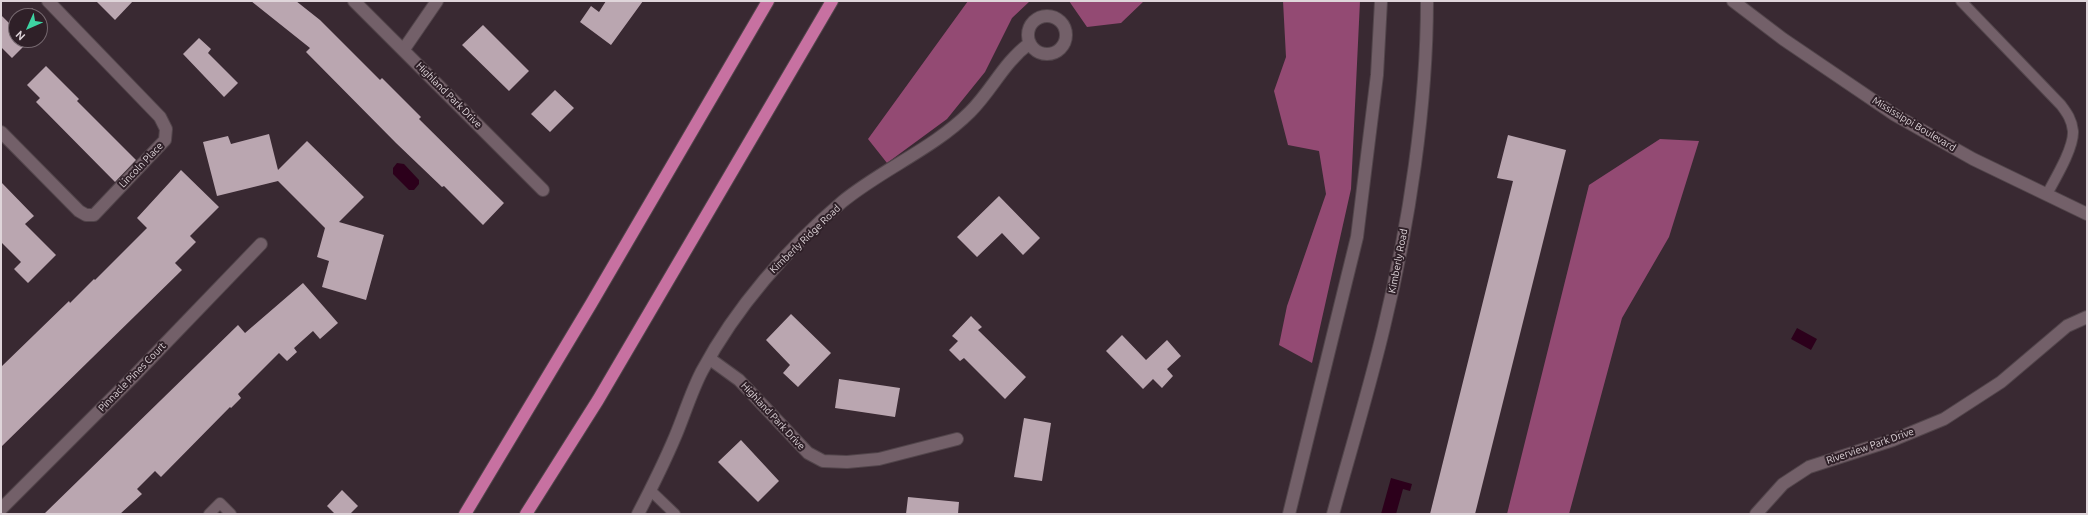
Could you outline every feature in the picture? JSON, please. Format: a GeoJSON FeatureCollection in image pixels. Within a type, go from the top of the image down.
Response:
{"type":"FeatureCollection","features":[{"type":"Feature","properties":{"kind":"highway"},"geometry":{"type":"LineString","coordinates":[[465,514],[591,304],[768,1]]}},
{"type":"Feature","properties":{"kind":"highway"},"geometry":{"type":"LineString","coordinates":[[526,514],[598,400],[832,1]]}},
{"type":"Feature","properties":{"kind":"street","name":"Lincoln Place"},"geometry":{"type":"LineString","coordinates":[[1,132],[79,211],[86,216],[94,214],[165,140],[166,129],[160,117],[48,1]]}},
{"type":"Feature","properties":{"kind":"street","name":"Highland Park Drive"},"geometry":{"type":"LineString","coordinates":[[354,1],[543,190]]}},
{"type":"Feature","properties":{"kind":"street"},"geometry":{"type":"LineString","coordinates":[[404,50],[437,1]]}},
{"type":"Feature","properties":{"kind":"street"},"geometry":{"type":"LineString","coordinates":[[1289,514],[1357,237],[1377,75],[1381,1]]}},
{"type":"Feature","properties":{"kind":"street","name":"Kimberly Road"},"geometry":{"type":"LineString","coordinates":[[1333,514],[1384,327],[1401,248],[1416,152],[1424,60],[1426,1]]}},
{"type":"Feature","properties":{"kind":"street","name":"Mississippi Boulevard"},"geometry":{"type":"LineString","coordinates":[[1733,1],[1783,39],[1895,115],[1973,159],[2087,214]]}},
{"type":"Feature","properties":{"kind":"street","name":"Kimberly Ridge Road"},"geometry":{"type":"LineString","coordinates":[[638,514],[675,437],[702,371],[769,273],[799,242],[843,201],[936,139],[970,112],[1008,61],[1030,43]]}},
{"type":"Feature","properties":{"kind":"street","name":"Pinnacle Pines Court"},"geometry":{"type":"LineString","coordinates":[[1,509],[133,377],[261,244]]}},
{"type":"Feature","properties":{"kind":"street","name":"Riverview Park Drive"},"geometry":{"type":"LineString","coordinates":[[1756,514],[1783,484],[1809,467],[1893,440],[1944,419],[2001,382],[2067,326],[2087,317]]}},
{"type":"Feature","properties":{"kind":"street","name":"Highland Park Drive"},"geometry":{"type":"LineString","coordinates":[[710,359],[739,380],[808,453],[823,461],[847,462],[879,459],[957,439]]}},
{"type":"Feature","properties":{"kind":"lane"},"geometry":{"type":"LineString","coordinates":[[1961,1],[2061,105],[2071,120],[2073,132],[2070,146],[2047,194]]}},
{"type":"Feature","properties":{"kind":"lane"},"geometry":{"type":"LineString","coordinates":[[650,490],[675,514]]}},
{"type":"Feature","properties":{"kind":"lane"},"geometry":{"type":"LineString","coordinates":[[208,514],[220,503],[231,514]]}},
{"type":"Feature","properties":{"kind":"shaded area"},"geometry":{"type":"Polygon","coordinates":[[[968,1],[1030,1],[1012,18],[985,72],[947,119],[887,163],[868,139],[968,1]]]}},
{"type":"Feature","properties":{"kind":"shaded area"},"geometry":{"type":"Polygon","coordinates":[[[1069,1],[1144,1],[1121,23],[1087,27],[1069,1]]]}},
{"type":"Feature","properties":{"kind":"shaded area"},"geometry":{"type":"Polygon","coordinates":[[[1283,1],[1360,1],[1351,189],[1312,363],[1279,345],[1287,306],[1326,194],[1319,151],[1288,145],[1274,91],[1286,57],[1283,1]]]}},
{"type":"Feature","properties":{"kind":"shaded area"},"geometry":{"type":"Polygon","coordinates":[[[1660,139],[1699,141],[1669,237],[1622,318],[1569,514],[1507,514],[1589,185],[1660,139]]]}},
{"type":"Feature","properties":{"kind":"shaded area"},"geometry":{"type":"Polygon","coordinates":[[[397,163],[404,164],[419,180],[419,184],[414,190],[409,190],[393,174],[393,168],[397,163]]]}},
{"type":"Feature","properties":{"kind":"shaded area"},"geometry":{"type":"Polygon","coordinates":[[[1797,328],[1817,339],[1811,350],[1791,339],[1797,328]]]}},
{"type":"Feature","properties":{"kind":"shaded area"},"geometry":{"type":"Polygon","coordinates":[[[1391,478],[1412,484],[1410,491],[1403,489],[1396,514],[1381,514],[1391,478]]]}},
{"type":"Feature","properties":{"kind":"building"},"geometry":{"type":"Polygon","coordinates":[[[96,1],[133,1],[115,20],[96,1]]]}},
{"type":"Feature","properties":{"kind":"building"},"geometry":{"type":"Polygon","coordinates":[[[251,1],[296,1],[320,20],[380,80],[382,78],[421,117],[419,119],[504,203],[483,225],[444,186],[442,187],[396,143],[306,52],[310,48],[251,1]]]}},
{"type":"Feature","properties":{"kind":"building"},"geometry":{"type":"Polygon","coordinates":[[[606,1],[643,1],[611,45],[580,22],[591,6],[599,12],[606,1]]]}},
{"type":"Feature","properties":{"kind":"building"},"geometry":{"type":"Polygon","coordinates":[[[1,15],[8,22],[8,48],[22,48],[12,58],[1,47],[1,15]]]}},
{"type":"Feature","properties":{"kind":"building"},"geometry":{"type":"Polygon","coordinates":[[[483,25],[529,71],[509,91],[462,45],[483,25]]]}},
{"type":"Feature","properties":{"kind":"building"},"geometry":{"type":"Polygon","coordinates":[[[199,38],[211,49],[208,53],[238,83],[224,97],[183,54],[199,38]]]}},
{"type":"Feature","properties":{"kind":"building"},"geometry":{"type":"Polygon","coordinates":[[[46,66],[79,99],[77,101],[136,160],[115,182],[36,102],[40,98],[27,85],[46,66]]]}},
{"type":"Feature","properties":{"kind":"building"},"geometry":{"type":"Polygon","coordinates":[[[555,90],[574,108],[550,132],[531,114],[555,90]]]}},
{"type":"Feature","properties":{"kind":"building"},"geometry":{"type":"Polygon","coordinates":[[[269,134],[278,170],[307,141],[364,197],[339,222],[384,235],[366,300],[322,287],[329,261],[317,257],[325,228],[278,181],[217,196],[203,142],[228,136],[231,144],[269,134]]]}},
{"type":"Feature","properties":{"kind":"building"},"geometry":{"type":"Polygon","coordinates":[[[1508,135],[1566,150],[1475,514],[1430,514],[1513,181],[1497,178],[1508,135]]]}},
{"type":"Feature","properties":{"kind":"building"},"geometry":{"type":"Polygon","coordinates":[[[181,170],[219,207],[190,236],[196,242],[175,263],[182,270],[1,447],[1,367],[69,301],[70,303],[94,279],[95,280],[147,228],[137,218],[181,170]]]}},
{"type":"Feature","properties":{"kind":"building"},"geometry":{"type":"Polygon","coordinates":[[[1,182],[34,216],[25,224],[56,255],[28,283],[14,269],[21,262],[1,242],[1,182]]]}},
{"type":"Feature","properties":{"kind":"building"},"geometry":{"type":"Polygon","coordinates":[[[999,196],[1040,238],[1023,255],[1002,233],[977,257],[957,237],[999,196]]]}},
{"type":"Feature","properties":{"kind":"building"},"geometry":{"type":"Polygon","coordinates":[[[303,283],[338,323],[320,339],[313,331],[294,348],[297,352],[287,361],[279,353],[238,394],[241,398],[231,408],[230,407],[161,477],[155,471],[137,489],[142,494],[120,514],[44,514],[238,325],[245,333],[303,283]]]}},
{"type":"Feature","properties":{"kind":"building"},"geometry":{"type":"Polygon","coordinates":[[[791,314],[831,353],[798,387],[783,373],[790,365],[766,340],[791,314]]]}},
{"type":"Feature","properties":{"kind":"building"},"geometry":{"type":"Polygon","coordinates":[[[971,316],[982,327],[978,330],[1026,377],[1005,399],[964,358],[960,361],[949,350],[958,341],[952,336],[971,316]]]}},
{"type":"Feature","properties":{"kind":"building"},"geometry":{"type":"Polygon","coordinates":[[[1122,335],[1146,360],[1167,340],[1181,356],[1167,369],[1173,376],[1162,388],[1153,379],[1143,389],[1106,351],[1122,335]]]}},
{"type":"Feature","properties":{"kind":"building"},"geometry":{"type":"Polygon","coordinates":[[[839,379],[900,388],[895,417],[835,408],[839,379]]]}},
{"type":"Feature","properties":{"kind":"building"},"geometry":{"type":"Polygon","coordinates":[[[1024,418],[1051,423],[1042,481],[1014,477],[1024,418]]]}},
{"type":"Feature","properties":{"kind":"building"},"geometry":{"type":"Polygon","coordinates":[[[741,440],[779,481],[758,502],[718,462],[741,440]]]}},
{"type":"Feature","properties":{"kind":"building"},"geometry":{"type":"Polygon","coordinates":[[[342,490],[358,506],[350,514],[335,514],[327,506],[342,490]]]}},
{"type":"Feature","properties":{"kind":"building"},"geometry":{"type":"Polygon","coordinates":[[[908,497],[959,502],[958,514],[906,514],[908,497]]]}}]}
